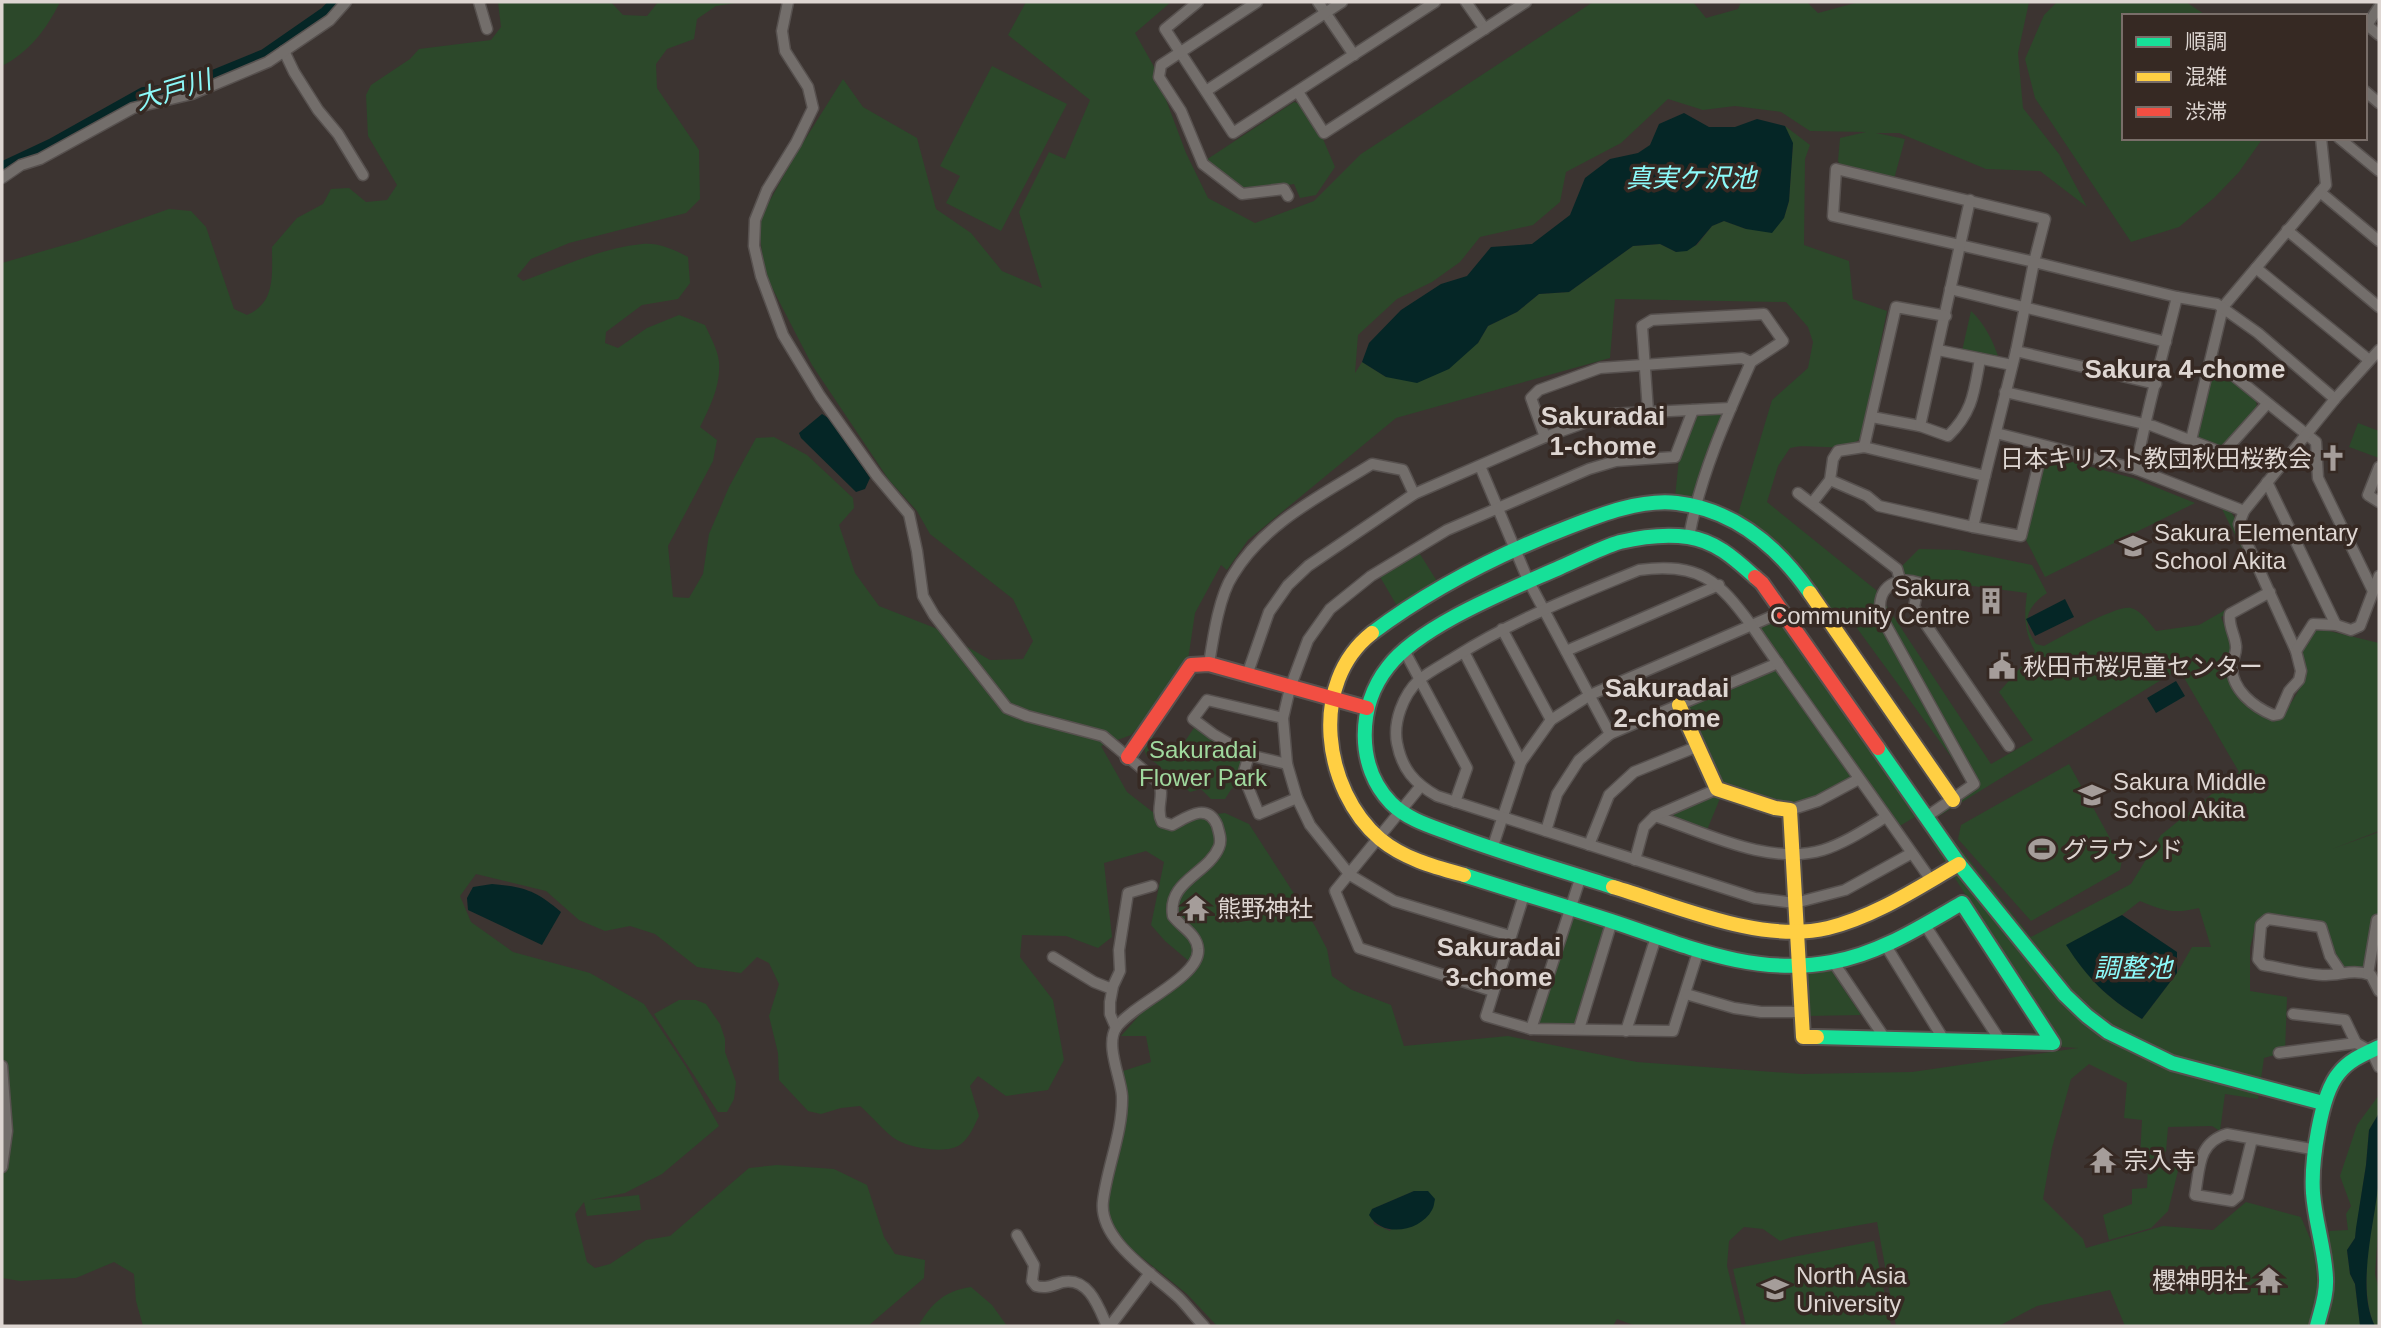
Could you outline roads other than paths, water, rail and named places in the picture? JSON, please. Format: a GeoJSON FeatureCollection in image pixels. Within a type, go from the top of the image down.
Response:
{"type":"FeatureCollection","features":[{"type":"Feature","properties":{"kind":"street"},"geometry":{"type":"LineString","coordinates":[[2,178],[21,165],[40,159],[133,108],[192,94],[268,62],[330,20],[346,2]]}},
{"type":"Feature","properties":{"kind":"street"},"geometry":{"type":"LineString","coordinates":[[479,2],[487,29]]}},
{"type":"Feature","properties":{"kind":"street"},"geometry":{"type":"LineString","coordinates":[[788,2],[782,32],[785,51],[808,87],[813,108],[796,143],[767,190],[755,220],[754,246],[761,276],[783,335],[820,397],[877,476],[909,514],[923,596],[934,615],[1007,708],[1103,736],[1159,783],[1162,790],[1159,816],[1163,822],[1172,825],[1198,812],[1208,814],[1215,821],[1221,841],[1219,848],[1211,859],[1178,889],[1172,904],[1172,916],[1194,938],[1198,949],[1196,961],[1186,973],[1143,1003],[1116,1028],[1113,1035],[1114,1056],[1122,1095],[1102,1206],[1107,1225],[1119,1245],[1181,1299],[1204,1326]]}},
{"type":"Feature","properties":{"kind":"street"},"geometry":{"type":"LineString","coordinates":[[1198,2],[1165,29],[1233,133],[1436,2]]}},
{"type":"Feature","properties":{"kind":"street"},"geometry":{"type":"LineString","coordinates":[[1257,2],[1161,65],[1159,77],[1181,111],[1203,164],[1242,194],[1284,189],[1287,196]]}},
{"type":"Feature","properties":{"kind":"street"},"geometry":{"type":"LineString","coordinates":[[1318,2],[1354,55]]}},
{"type":"Feature","properties":{"kind":"street"},"geometry":{"type":"LineString","coordinates":[[1206,91],[1342,2]]}},
{"type":"Feature","properties":{"kind":"street"},"geometry":{"type":"LineString","coordinates":[[1466,2],[1485,29]]}},
{"type":"Feature","properties":{"kind":"street"},"geometry":{"type":"LineString","coordinates":[[1298,92],[1324,133],[1526,2]]}},
{"type":"Feature","properties":{"kind":"street"},"geometry":{"type":"LineString","coordinates":[[2367,25],[2379,7]]}},
{"type":"Feature","properties":{"kind":"street"},"geometry":{"type":"LineString","coordinates":[[284,51],[318,110],[338,134],[363,176]]}},
{"type":"Feature","properties":{"kind":"street"},"geometry":{"type":"LineString","coordinates":[[2191,440],[2223,307],[2326,185],[2321,140]]}},
{"type":"Feature","properties":{"kind":"street"},"geometry":{"type":"LineString","coordinates":[[2341,140],[2379,171]]}},
{"type":"Feature","properties":{"kind":"street"},"geometry":{"type":"LineString","coordinates":[[1973,527],[2017,351],[2034,262],[2045,219],[1836,169],[1833,216],[1959,243],[2034,262],[2176,297],[2217,304],[2258,333],[2335,399]]}},
{"type":"Feature","properties":{"kind":"street"},"geometry":{"type":"LineString","coordinates":[[2320,192],[2379,240]]}},
{"type":"Feature","properties":{"kind":"street"},"geometry":{"type":"LineString","coordinates":[[1920,426],[1970,200]]}},
{"type":"Feature","properties":{"kind":"street"},"geometry":{"type":"LineString","coordinates":[[2287,230],[2379,307]]}},
{"type":"Feature","properties":{"kind":"street"},"geometry":{"type":"LineString","coordinates":[[2256,268],[2370,360]]}},
{"type":"Feature","properties":{"kind":"street"},"geometry":{"type":"LineString","coordinates":[[1950,289],[2166,342]]}},
{"type":"Feature","properties":{"kind":"street"},"geometry":{"type":"LineString","coordinates":[[2136,470],[2143,424],[2156,384],[2176,297]]}},
{"type":"Feature","properties":{"kind":"street"},"geometry":{"type":"LineString","coordinates":[[1864,447],[1896,307],[1946,316]]}},
{"type":"Feature","properties":{"kind":"street"},"geometry":{"type":"LineString","coordinates":[[1648,411],[1642,326],[1652,320],[1764,314],[1783,341],[1751,362],[1695,504],[1689,537]]}},
{"type":"Feature","properties":{"kind":"street"},"geometry":{"type":"LineString","coordinates":[[2270,592],[2230,614],[2229,621],[2236,649],[2232,667],[2235,681],[2248,700],[2273,715],[2279,713],[2289,691],[2299,680],[2301,671],[2296,651],[2270,592],[2239,524],[2244,510],[2379,350]]}},
{"type":"Feature","properties":{"kind":"street"},"geometry":{"type":"LineString","coordinates":[[1938,351],[2012,365]]}},
{"type":"Feature","properties":{"kind":"street"},"geometry":{"type":"LineString","coordinates":[[2017,351],[2156,384]]}},
{"type":"Feature","properties":{"kind":"street"},"geometry":{"type":"LineString","coordinates":[[1545,437],[1531,398],[1539,390],[1600,368],[1742,358],[1751,362]]}},
{"type":"Feature","properties":{"kind":"street"},"geometry":{"type":"LineString","coordinates":[[2212,358],[2316,442],[2318,478],[2372,590]]}},
{"type":"Feature","properties":{"kind":"street"},"geometry":{"type":"LineString","coordinates":[[1871,416],[1920,426],[1948,436],[1962,422],[1971,406],[1980,359]]}},
{"type":"Feature","properties":{"kind":"street"},"geometry":{"type":"LineString","coordinates":[[2005,392],[2153,426],[2223,453],[2267,404]]}},
{"type":"Feature","properties":{"kind":"street"},"geometry":{"type":"LineString","coordinates":[[1247,675],[1269,612],[1288,585],[1308,566],[1414,494],[1545,437],[1609,414],[1731,408]]}},
{"type":"Feature","properties":{"kind":"street"},"geometry":{"type":"LineString","coordinates":[[1510,936],[1394,901],[1350,875],[1310,825],[1297,798],[1287,764],[1283,718],[1290,688],[1308,640],[1329,609],[1371,576],[1447,530],[1497,506],[1589,469],[1616,461],[1675,457],[1693,410]]}},
{"type":"Feature","properties":{"kind":"street"},"geometry":{"type":"LineString","coordinates":[[1996,433],[2136,470],[2244,510]]}},
{"type":"Feature","properties":{"kind":"street"},"geometry":{"type":"LineString","coordinates":[[1829,480],[1867,496],[1879,506],[2021,536],[2043,446]]}},
{"type":"Feature","properties":{"kind":"street"},"geometry":{"type":"LineString","coordinates":[[1812,503],[1829,480],[1833,459],[1838,451],[1864,447],[1985,476]]}},
{"type":"Feature","properties":{"kind":"street"},"geometry":{"type":"LineString","coordinates":[[1209,664],[1215,625],[1231,576],[1274,526],[1372,464],[1403,470],[1414,494]]}},
{"type":"Feature","properties":{"kind":"street"},"geometry":{"type":"LineString","coordinates":[[1480,466],[1528,580],[1610,734]]}},
{"type":"Feature","properties":{"kind":"street"},"geometry":{"type":"LineString","coordinates":[[2379,467],[2368,495],[2379,502]]}},
{"type":"Feature","properties":{"kind":"street"},"geometry":{"type":"LineString","coordinates":[[2267,482],[2336,625]]}},
{"type":"Feature","properties":{"kind":"street"},"geometry":{"type":"LineString","coordinates":[[1798,493],[1897,569],[1900,580]]}},
{"type":"Feature","properties":{"kind":"street"},"geometry":{"type":"LineString","coordinates":[[1790,810],[1800,968],[1803,1037],[2053,1043],[1962,902],[1886,946],[1834,963],[1800,968],[1738,962],[1699,952],[1397,851],[1379,838],[1348,798],[1337,774],[1331,734],[1334,698],[1348,660],[1371,632],[1463,574],[1605,512],[1662,501],[1695,504],[1739,523],[1772,545],[1953,800]]}},
{"type":"Feature","properties":{"kind":"street"},"geometry":{"type":"LineString","coordinates":[[1959,864],[1883,906],[1825,928],[1751,929],[1492,849],[1410,819],[1380,789],[1369,765],[1364,731],[1367,708],[1388,666],[1404,650],[1480,603],[1528,580],[1617,543],[1646,537],[1689,537],[1722,548],[1762,583],[1959,864],[2065,995],[2087,1016],[2108,1032],[2172,1063],[2323,1102]]}},
{"type":"Feature","properties":{"kind":"street"},"geometry":{"type":"LineString","coordinates":[[1912,853],[1845,890],[1796,903],[1755,898],[1455,802],[1420,787],[1410,777],[1402,761],[1395,734],[1403,702],[1419,680],[1502,629],[1543,610],[1639,570],[1655,568],[1701,575],[1719,585],[1752,626],[1777,663],[1859,779],[1912,853],[1931,880]]}},
{"type":"Feature","properties":{"kind":"street"},"geometry":{"type":"LineString","coordinates":[[2296,651],[2313,624],[2336,625],[2351,630],[2360,626],[2379,576]]}},
{"type":"Feature","properties":{"kind":"street"},"geometry":{"type":"LineString","coordinates":[[1926,817],[1972,787],[1973,780],[1880,611],[1884,591],[1900,580],[1919,583],[1914,607],[2009,746]]}},
{"type":"Feature","properties":{"kind":"street"},"geometry":{"type":"LineString","coordinates":[[1566,651],[1719,585]]}},
{"type":"Feature","properties":{"kind":"street"},"geometry":{"type":"LineString","coordinates":[[1492,849],[1521,762],[1551,720],[1590,695],[1782,612]]}},
{"type":"Feature","properties":{"kind":"street"},"geometry":{"type":"LineString","coordinates":[[1502,629],[1551,720]]}},
{"type":"Feature","properties":{"kind":"street"},"geometry":{"type":"LineString","coordinates":[[1404,650],[1466,768],[1455,802]]}},
{"type":"Feature","properties":{"kind":"street"},"geometry":{"type":"LineString","coordinates":[[1464,652],[1521,762]]}},
{"type":"Feature","properties":{"kind":"street"},"geometry":{"type":"LineString","coordinates":[[1546,831],[1557,794],[1564,782],[1579,760],[1610,734],[1777,663]]}},
{"type":"Feature","properties":{"kind":"street"},"geometry":{"type":"LineString","coordinates":[[1128,757],[1191,665],[1209,664],[1367,708]]}},
{"type":"Feature","properties":{"kind":"street"},"geometry":{"type":"LineString","coordinates":[[1283,718],[1207,700],[1193,719],[1249,755],[1287,764]]}},
{"type":"Feature","properties":{"kind":"street"},"geometry":{"type":"LineString","coordinates":[[1679,705],[1717,789]]}},
{"type":"Feature","properties":{"kind":"street"},"geometry":{"type":"LineString","coordinates":[[1589,845],[1609,795],[1634,772],[1696,747]]}},
{"type":"Feature","properties":{"kind":"street"},"geometry":{"type":"LineString","coordinates":[[1249,755],[1243,775],[1259,814],[1297,798]]}},
{"type":"Feature","properties":{"kind":"street"},"geometry":{"type":"LineString","coordinates":[[1635,860],[1644,827],[1655,816],[1717,789],[1775,808],[1790,810],[1818,801],[1859,779]]}},
{"type":"Feature","properties":{"kind":"street"},"geometry":{"type":"LineString","coordinates":[[1420,787],[1335,891],[1359,948],[1493,991]]}},
{"type":"Feature","properties":{"kind":"street"},"geometry":{"type":"LineString","coordinates":[[1655,816],[1758,851],[1793,856],[1824,850],[1886,817]]}},
{"type":"Feature","properties":{"kind":"street"},"geometry":{"type":"LineString","coordinates":[[1531,1029],[1581,876]]}},
{"type":"Feature","properties":{"kind":"street"},"geometry":{"type":"LineString","coordinates":[[1116,1028],[1110,1014],[1112,989],[1120,971],[1119,950],[1128,893],[1152,886]]}},
{"type":"Feature","properties":{"kind":"street"},"geometry":{"type":"LineString","coordinates":[[1524,895],[1486,1016],[1531,1029],[1673,1031],[1699,952]]}},
{"type":"Feature","properties":{"kind":"street"},"geometry":{"type":"LineString","coordinates":[[2340,971],[2330,956],[2321,928],[2268,919],[2261,925],[2258,959],[2263,965],[2328,975],[2340,971],[2368,974],[2379,991]]}},
{"type":"Feature","properties":{"kind":"street"},"geometry":{"type":"LineString","coordinates":[[2368,974],[2377,920]]}},
{"type":"Feature","properties":{"kind":"street"},"geometry":{"type":"LineString","coordinates":[[1579,1029],[1612,921]]}},
{"type":"Feature","properties":{"kind":"street"},"geometry":{"type":"LineString","coordinates":[[1925,925],[2001,1042]]}},
{"type":"Feature","properties":{"kind":"street"},"geometry":{"type":"LineString","coordinates":[[1626,1031],[1656,937]]}},
{"type":"Feature","properties":{"kind":"street"},"geometry":{"type":"LineString","coordinates":[[1886,946],[1944,1040]]}},
{"type":"Feature","properties":{"kind":"street"},"geometry":{"type":"LineString","coordinates":[[1053,957],[1094,982],[1112,989]]}},
{"type":"Feature","properties":{"kind":"street"},"geometry":{"type":"LineString","coordinates":[[1834,963],[1884,1037]]}},
{"type":"Feature","properties":{"kind":"street"},"geometry":{"type":"LineString","coordinates":[[1686,994],[1734,1008],[1761,1012],[1801,1012]]}},
{"type":"Feature","properties":{"kind":"street"},"geometry":{"type":"LineString","coordinates":[[2293,1014],[2345,1020],[2356,1043]]}},
{"type":"Feature","properties":{"kind":"street"},"geometry":{"type":"LineString","coordinates":[[2279,1053],[2356,1043],[2374,1049]]}},
{"type":"Feature","properties":{"kind":"street"},"geometry":{"type":"LineString","coordinates":[[2317,1326],[2326,1279],[2313,1194],[2323,1102],[2329,1085],[2338,1072],[2374,1049]]}},
{"type":"Feature","properties":{"kind":"street"},"geometry":{"type":"LineString","coordinates":[[2374,1049],[2379,1068]]}},
{"type":"Feature","properties":{"kind":"street"},"geometry":{"type":"LineString","coordinates":[[2,1066],[7,1132],[2,1167]]}},
{"type":"Feature","properties":{"kind":"street"},"geometry":{"type":"LineString","coordinates":[[2252,1139],[2238,1196],[2232,1201],[2195,1195],[2204,1147],[2216,1138],[2227,1134],[2317,1150]]}},
{"type":"Feature","properties":{"kind":"street"},"geometry":{"type":"LineString","coordinates":[[1017,1235],[1034,1265],[1032,1281],[1036,1286],[1051,1287],[1066,1281],[1084,1286],[1109,1326],[1150,1273]]}},
{"type":"Feature","properties":{"kind":"water","name":"真実ケ沢池"},"geometry":{"type":"Polygon","coordinates":[[[1684,113],[1709,127],[1735,127],[1757,119],[1785,126],[1793,143],[1789,201],[1784,218],[1772,233],[1746,229],[1724,221],[1712,226],[1696,245],[1687,251],[1676,252],[1660,244],[1633,246],[1569,292],[1539,294],[1517,312],[1488,326],[1478,343],[1449,369],[1417,383],[1386,377],[1362,362],[1369,343],[1401,310],[1441,284],[1467,276],[1491,247],[1532,244],[1570,215],[1585,178],[1610,159],[1638,153],[1650,145],[1659,124],[1684,113]]]}},
{"type":"Feature","properties":{"kind":"water"},"geometry":{"type":"Polygon","coordinates":[[[822,414],[830,419],[870,478],[865,489],[856,492],[801,438],[799,433],[822,414]]]}},
{"type":"Feature","properties":{"kind":"water"},"geometry":{"type":"Polygon","coordinates":[[[2065,599],[2074,617],[2035,636],[2026,619],[2065,599]]]}},
{"type":"Feature","properties":{"kind":"water"},"geometry":{"type":"Polygon","coordinates":[[[2176,681],[2185,696],[2156,713],[2147,698],[2176,681]]]}},
{"type":"Feature","properties":{"kind":"water"},"geometry":{"type":"Polygon","coordinates":[[[492,884],[529,891],[561,912],[542,945],[468,910],[467,898],[473,887],[492,884]]]}},
{"type":"Feature","properties":{"kind":"water","name":"調整池"},"geometry":{"type":"Polygon","coordinates":[[[2122,915],[2177,952],[2177,973],[2142,1019],[2100,987],[2066,945],[2122,915]]]}},
{"type":"Feature","properties":{"kind":"water"},"geometry":{"type":"Polygon","coordinates":[[[2379,1113],[2379,1177],[2367,1273],[2369,1310],[2375,1326],[2360,1326],[2355,1284],[2350,1274],[2347,1250],[2355,1238],[2369,1130],[2379,1113]]]}},
{"type":"Feature","properties":{"kind":"water"},"geometry":{"type":"Polygon","coordinates":[[[1414,1191],[1428,1191],[1435,1199],[1432,1210],[1419,1223],[1391,1229],[1375,1222],[1369,1215],[1372,1209],[1414,1191]]]}},
{"type":"Feature","properties":{"kind":"waterway","name":"大戸川"},"geometry":{"type":"LineString","coordinates":[[2,170],[53,146],[144,95],[182,91],[265,57],[327,14],[339,2]]}},
{"type":"Feature","properties":{"kind":"place","name":"日本キリスト教団秋田桜教会"},"geometry":{"type":"Point","coordinates":[2333,458]}},
{"type":"Feature","properties":{"kind":"place","name":"Sakura Elementary School Akita"},"geometry":{"type":"Point","coordinates":[2133,546]}},
{"type":"Feature","properties":{"kind":"place","name":"Sakura Community Centre"},"geometry":{"type":"Point","coordinates":[1991,601]}},
{"type":"Feature","properties":{"kind":"place","name":"秋田市桜児童センター"},"geometry":{"type":"Point","coordinates":[2002,666]}},
{"type":"Feature","properties":{"kind":"place","name":"Sakura Middle School Akita"},"geometry":{"type":"Point","coordinates":[2092,795]}},
{"type":"Feature","properties":{"kind":"place","name":"グラウンド"},"geometry":{"type":"Point","coordinates":[2042,849]}},
{"type":"Feature","properties":{"kind":"place","name":"熊野神社"},"geometry":{"type":"Point","coordinates":[1196,908]}},
{"type":"Feature","properties":{"kind":"place","name":"宗入寺"},"geometry":{"type":"Point","coordinates":[2103,1160]}},
{"type":"Feature","properties":{"kind":"place","name":"櫻神明社"},"geometry":{"type":"Point","coordinates":[2269,1280]}},
{"type":"Feature","properties":{"kind":"place","name":"North Asia University"},"geometry":{"type":"Point","coordinates":[1775,1289]}},
{"type":"Feature","properties":{"kind":"district","name":"Sakura 4-chome"},"geometry":{"type":"Point","coordinates":[2185,369]}},
{"type":"Feature","properties":{"kind":"district","name":"Sakuradai 1-chome"},"geometry":{"type":"Point","coordinates":[1603,431]}},
{"type":"Feature","properties":{"kind":"district","name":"Sakuradai 2-chome"},"geometry":{"type":"Point","coordinates":[1667,703]}},
{"type":"Feature","properties":{"kind":"district","name":"Sakuradai 3-chome"},"geometry":{"type":"Point","coordinates":[1499,962]}},
{"type":"Feature","properties":{"kind":"park label","name":"Sakuradai Flower Park"},"geometry":{"type":"Point","coordinates":[1203,763]}}]}
